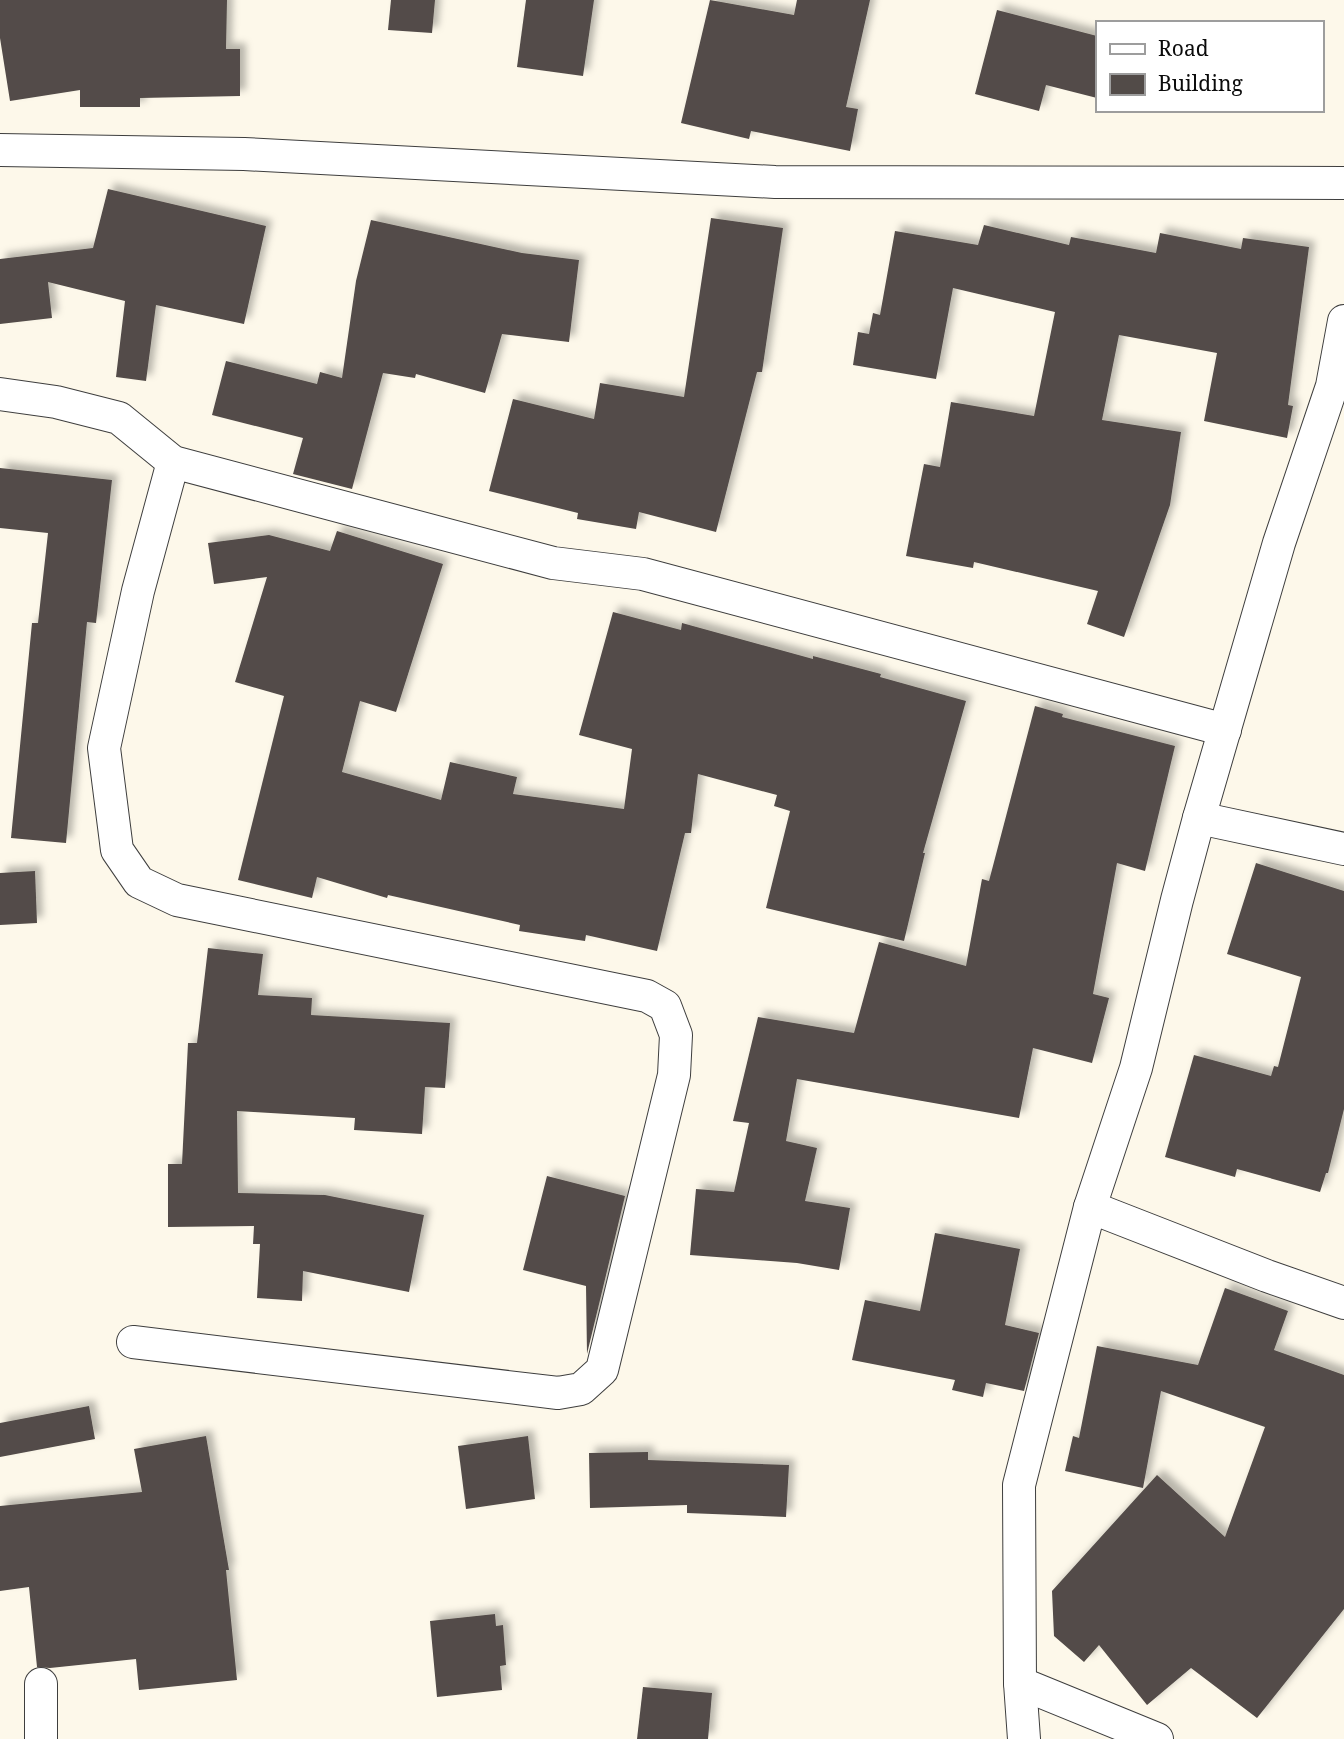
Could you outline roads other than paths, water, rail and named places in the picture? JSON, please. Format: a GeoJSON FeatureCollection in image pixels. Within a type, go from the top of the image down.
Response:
{"type":"FeatureCollection","features":[{"type":"Feature","properties":{"kind":"street"},"geometry":{"type":"LineString","coordinates":[[0,150],[244,154],[775,182],[1344,183]]}},
{"type":"Feature","properties":{"kind":"street"},"geometry":{"type":"LineString","coordinates":[[1024,1739],[1020,1683],[1019,1485],[1090,1207],[1136,1068],[1199,818],[1279,543],[1338,388],[1344,321]]}},
{"type":"Feature","properties":{"kind":"street"},"geometry":{"type":"LineString","coordinates":[[0,394],[57,402],[119,418],[173,461],[553,563],[643,574],[1225,730]]}},
{"type":"Feature","properties":{"kind":"street"},"geometry":{"type":"LineString","coordinates":[[133,1342],[558,1393],[581,1389],[602,1370],[674,1074],[676,1035],[665,1006],[647,996],[177,900],[139,882],[117,850],[104,748],[135,603],[173,461]]}},
{"type":"Feature","properties":{"kind":"street"},"geometry":{"type":"LineString","coordinates":[[1199,818],[1344,849]]}},
{"type":"Feature","properties":{"kind":"street"},"geometry":{"type":"LineString","coordinates":[[1090,1207],[1344,1303]]}},
{"type":"Feature","properties":{"kind":"street"},"geometry":{"type":"LineString","coordinates":[[1020,1683],[1157,1739]]}},
{"type":"Feature","properties":{"kind":"street"},"geometry":{"type":"LineString","coordinates":[[41,1684],[41,1739]]}}]}
